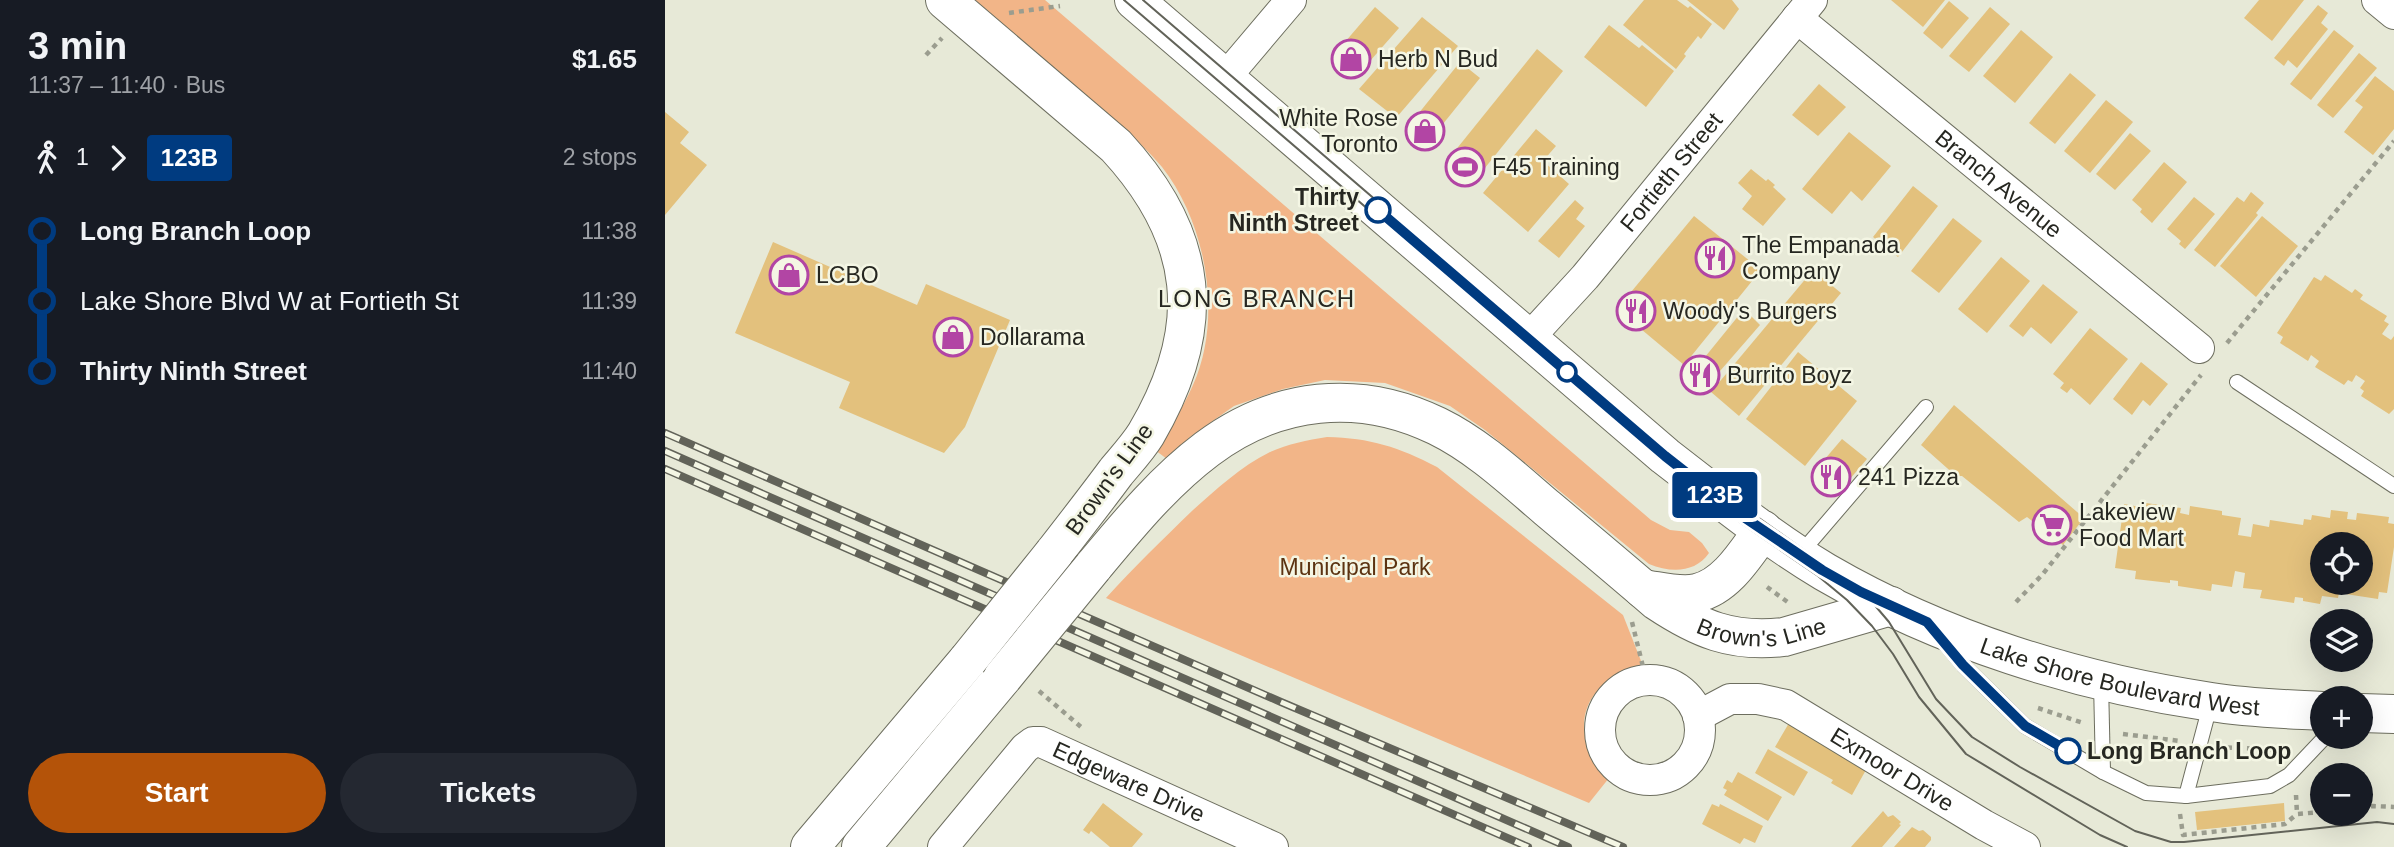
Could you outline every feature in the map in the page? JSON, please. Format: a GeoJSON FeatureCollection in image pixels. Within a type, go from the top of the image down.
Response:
{"type":"FeatureCollection","features":[{"type":"Feature","properties":{"kind":"main road","name":"Lake Shore Boulevard West"},"geometry":{"type":"LineString","coordinates":[[1134,0],[1665,456],[1763,530],[1822,570],[1891,606],[1989,647],[2101,681],[2211,702],[2310,710]]}},
{"type":"Feature","properties":{"kind":"main road","name":"Brown's Line"},"geometry":{"type":"LineString","coordinates":[[810,847],[968,660],[1145,435],[1175,374],[1185,332],[1187,281],[1184,268],[1163,208],[1138,169],[1116,146],[945,17]]}},
{"type":"Feature","properties":{"kind":"main road","name":"Brown's Line"},"geometry":{"type":"LineString","coordinates":[[861,847],[1131,521],[1177,474],[1207,448],[1237,429],[1272,412],[1306,404],[1338,402],[1372,405],[1402,412],[1438,426],[1484,455],[1636,600],[1706,630],[1751,638],[1784,637],[1891,606]]}},
{"type":"Feature","properties":{"kind":"main road","name":"Brown's Line"},"geometry":{"type":"LineString","coordinates":[[1636,600],[1697,593],[1714,585],[1737,566],[1763,530]]}},
{"type":"Feature","properties":{"kind":"main road"},"geometry":{"type":"LineString","coordinates":[[2373,713],[2394,714]]}},
{"type":"Feature","properties":{"kind":"street"},"geometry":{"type":"LineString","coordinates":[[1225,78],[1291,0]]}},
{"type":"Feature","properties":{"kind":"street"},"geometry":{"type":"LineString","coordinates":[[2377,0],[2394,14]]}},
{"type":"Feature","properties":{"kind":"street","name":"Fortieth Street"},"geometry":{"type":"LineString","coordinates":[[1528,339],[1585,277],[1805,9]]}},
{"type":"Feature","properties":{"kind":"street","name":"Branch Avenue"},"geometry":{"type":"LineString","coordinates":[[1805,9],[2199,348]]}},
{"type":"Feature","properties":{"kind":"street"},"geometry":{"type":"LineString","coordinates":[[1646,679],[1663,681],[1679,688],[1691,700],[1699,716],[1699,744],[1692,757],[1677,772],[1656,780],[1628,775],[1616,767],[1602,742],[1600,727],[1609,700],[1619,690],[1646,679]]}},
{"type":"Feature","properties":{"kind":"street","name":"Exmoor Drive"},"geometry":{"type":"LineString","coordinates":[[1699,716],[1730,699],[1758,699],[1786,705],[2025,847]]}},
{"type":"Feature","properties":{"kind":"street","name":"Edgeware Drive"},"geometry":{"type":"LineString","coordinates":[[943,847],[1025,748],[1033,742],[1041,742],[1273,847]]}},
{"type":"Feature","properties":{"kind":"lane"},"geometry":{"type":"LineString","coordinates":[[2237,382],[2394,486]]}},
{"type":"Feature","properties":{"kind":"lane"},"geometry":{"type":"LineString","coordinates":[[1799,555],[1926,407]]}},
{"type":"Feature","properties":{"kind":"lane"},"geometry":{"type":"LineString","coordinates":[[1927,622],[1963,665],[2025,726],[2103,772],[2146,793],[2186,796],[2270,786],[2289,775],[2314,749]]}},
{"type":"Feature","properties":{"kind":"lane"},"geometry":{"type":"LineString","coordinates":[[2101,681],[2103,772]]}},
{"type":"Feature","properties":{"kind":"lane"},"geometry":{"type":"LineString","coordinates":[[2186,796],[2211,702]]}},
{"type":"Feature","properties":{"kind":"path"},"geometry":{"type":"LineString","coordinates":[[1004,13],[1060,6]]}},
{"type":"Feature","properties":{"kind":"path"},"geometry":{"type":"LineString","coordinates":[[926,55],[945,17]]}},
{"type":"Feature","properties":{"kind":"path"},"geometry":{"type":"LineString","coordinates":[[1636,600],[1646,679]]}},
{"type":"Feature","properties":{"kind":"path"},"geometry":{"type":"LineString","coordinates":[[1039,691],[1087,732]]}},
{"type":"Feature","properties":{"kind":"path"},"geometry":{"type":"LineString","coordinates":[[2029,705],[2085,724]]}},
{"type":"Feature","properties":{"kind":"path"},"geometry":{"type":"LineString","coordinates":[[2118,734],[2185,741]]}},
{"type":"Feature","properties":{"kind":"path"},"geometry":{"type":"LineString","coordinates":[[2217,747],[2291,751]]}},
{"type":"Feature","properties":{"kind":"path"},"geometry":{"type":"LineString","coordinates":[[2296,795],[2297,814]]}},
{"type":"Feature","properties":{"kind":"path"},"geometry":{"type":"LineString","coordinates":[[2373,806],[2394,807]]}},
{"type":"Feature","properties":{"kind":"path"},"geometry":{"type":"LineString","coordinates":[[2180,814],[2183,835],[2285,824],[2297,814],[2310,813]]}},
{"type":"Feature","properties":{"kind":"green space"},"geometry":{"type":"Polygon","coordinates":[[[975,0],[1045,0],[1651,520],[1670,530],[1689,532],[1709,553],[1690,568],[1674,570],[1649,564],[1485,430],[1450,406],[1385,383],[1325,380],[1283,389],[1234,406],[1190,437],[1167,459],[1155,450],[1193,385],[1202,359],[1207,331],[1206,273],[1190,216],[1162,167],[1146,149],[975,0]]]}},
{"type":"Feature","properties":{"kind":"green space","name":"Municipal Park"},"geometry":{"type":"Polygon","coordinates":[[[1327,437],[1357,439],[1384,445],[1437,467],[1623,615],[1643,666],[1622,673],[1605,683],[1593,696],[1586,710],[1584,726],[1587,743],[1595,761],[1609,778],[1589,803],[1106,598],[1193,510],[1239,471],[1277,449],[1327,437]]]}},
{"type":"Feature","properties":{"kind":"building"},"geometry":{"type":"Polygon","coordinates":[[[1644,0],[1677,0],[1688,8],[1690,6],[1712,24],[1701,39],[1698,36],[1676,69],[1623,25],[1644,0]]]}},
{"type":"Feature","properties":{"kind":"building"},"geometry":{"type":"Polygon","coordinates":[[[1687,0],[1732,0],[1739,9],[1724,30],[1687,0]]]}},
{"type":"Feature","properties":{"kind":"building"},"geometry":{"type":"Polygon","coordinates":[[[1891,0],[1945,0],[1923,27],[1891,0]]]}},
{"type":"Feature","properties":{"kind":"building"},"geometry":{"type":"Polygon","coordinates":[[[2259,0],[2304,0],[2272,41],[2244,18],[2259,0]]]}},
{"type":"Feature","properties":{"kind":"building"},"geometry":{"type":"Polygon","coordinates":[[[1949,1],[1969,18],[1942,49],[1923,33],[1949,1]]]}},
{"type":"Feature","properties":{"kind":"building"},"geometry":{"type":"Polygon","coordinates":[[[2318,5],[2328,13],[2321,23],[2328,29],[2297,68],[2288,60],[2284,66],[2274,58],[2318,5]]]}},
{"type":"Feature","properties":{"kind":"building"},"geometry":{"type":"Polygon","coordinates":[[[1375,7],[1399,28],[1356,77],[1333,56],[1375,7]]]}},
{"type":"Feature","properties":{"kind":"building"},"geometry":{"type":"Polygon","coordinates":[[[1990,7],[2010,24],[1969,72],[1949,56],[1990,7]]]}},
{"type":"Feature","properties":{"kind":"building"},"geometry":{"type":"Polygon","coordinates":[[[1422,17],[1458,46],[1396,118],[1359,89],[1422,17]]]}},
{"type":"Feature","properties":{"kind":"building"},"geometry":{"type":"Polygon","coordinates":[[[1609,25],[1639,48],[1642,45],[1674,71],[1646,107],[1584,57],[1609,25]]]}},
{"type":"Feature","properties":{"kind":"building"},"geometry":{"type":"Polygon","coordinates":[[[2021,30],[2053,57],[2015,103],[1983,76],[2021,30]]]}},
{"type":"Feature","properties":{"kind":"building"},"geometry":{"type":"Polygon","coordinates":[[[2334,30],[2354,46],[2311,100],[2290,84],[2334,30]]]}},
{"type":"Feature","properties":{"kind":"building"},"geometry":{"type":"Polygon","coordinates":[[[1537,49],[1563,71],[1472,184],[1446,162],[1537,49]]]}},
{"type":"Feature","properties":{"kind":"building"},"geometry":{"type":"Polygon","coordinates":[[[2359,53],[2377,68],[2333,118],[2317,105],[2359,53]]]}},
{"type":"Feature","properties":{"kind":"building"},"geometry":{"type":"Polygon","coordinates":[[[1460,62],[1480,78],[1426,145],[1406,129],[1460,62]]]}},
{"type":"Feature","properties":{"kind":"building"},"geometry":{"type":"Polygon","coordinates":[[[2070,73],[2096,95],[2055,144],[2029,123],[2070,73]]]}},
{"type":"Feature","properties":{"kind":"building"},"geometry":{"type":"Polygon","coordinates":[[[2375,76],[2394,91],[2394,129],[2373,155],[2344,132],[2363,107],[2355,101],[2375,76]]]}},
{"type":"Feature","properties":{"kind":"building"},"geometry":{"type":"Polygon","coordinates":[[[1819,84],[1846,107],[1818,136],[1792,115],[1819,84]]]}},
{"type":"Feature","properties":{"kind":"building"},"geometry":{"type":"Polygon","coordinates":[[[2106,100],[2133,122],[2090,173],[2064,151],[2106,100]]]}},
{"type":"Feature","properties":{"kind":"building"},"geometry":{"type":"Polygon","coordinates":[[[665,112],[689,132],[680,143],[707,165],[665,215],[665,112]]]}},
{"type":"Feature","properties":{"kind":"building"},"geometry":{"type":"Polygon","coordinates":[[[1536,129],[1556,146],[1543,161],[1569,184],[1528,232],[1483,193],[1536,129]]]}},
{"type":"Feature","properties":{"kind":"building"},"geometry":{"type":"Polygon","coordinates":[[[1849,132],[1891,166],[1862,201],[1851,191],[1832,214],[1802,189],[1849,132]]]}},
{"type":"Feature","properties":{"kind":"building"},"geometry":{"type":"Polygon","coordinates":[[[2130,133],[2151,151],[2115,190],[2096,174],[2130,133]]]}},
{"type":"Feature","properties":{"kind":"building"},"geometry":{"type":"Polygon","coordinates":[[[2164,162],[2187,182],[2152,223],[2132,200],[2164,162]]]}},
{"type":"Feature","properties":{"kind":"building"},"geometry":{"type":"Polygon","coordinates":[[[1751,169],[1775,185],[1773,187],[1786,199],[1763,226],[1742,209],[1752,196],[1738,183],[1751,169]]]}},
{"type":"Feature","properties":{"kind":"building"},"geometry":{"type":"Polygon","coordinates":[[[1913,186],[1938,206],[1898,257],[1873,237],[1913,186]]]}},
{"type":"Feature","properties":{"kind":"building"},"geometry":{"type":"Polygon","coordinates":[[[2251,192],[2264,203],[2256,213],[2258,215],[2215,267],[2194,250],[2237,197],[2244,202],[2251,192]]]}},
{"type":"Feature","properties":{"kind":"building"},"geometry":{"type":"Polygon","coordinates":[[[2194,197],[2215,214],[2185,249],[2179,244],[2181,241],[2167,229],[2194,197]]]}},
{"type":"Feature","properties":{"kind":"building"},"geometry":{"type":"Polygon","coordinates":[[[1575,200],[1584,208],[1576,219],[1585,226],[1559,258],[1538,241],[1575,200]]]}},
{"type":"Feature","properties":{"kind":"building"},"geometry":{"type":"Polygon","coordinates":[[[1694,216],[1761,270],[1684,365],[1617,309],[1694,216]]]}},
{"type":"Feature","properties":{"kind":"building"},"geometry":{"type":"Polygon","coordinates":[[[2262,216],[2298,246],[2256,297],[2220,266],[2262,216]]]}},
{"type":"Feature","properties":{"kind":"building"},"geometry":{"type":"Polygon","coordinates":[[[1953,218],[1982,241],[1939,293],[1911,271],[1953,218]]]}},
{"type":"Feature","properties":{"kind":"building"},"geometry":{"type":"Polygon","coordinates":[[[773,242],[917,305],[926,284],[1010,320],[965,427],[944,453],[839,408],[850,382],[735,333],[773,242]]]}},
{"type":"Feature","properties":{"kind":"building"},"geometry":{"type":"Polygon","coordinates":[[[2001,257],[2030,281],[1987,333],[1958,309],[2001,257]]]}},
{"type":"Feature","properties":{"kind":"building"},"geometry":{"type":"Polygon","coordinates":[[[1813,270],[1841,293],[1739,416],[1711,392],[1813,270]]]}},
{"type":"Feature","properties":{"kind":"building"},"geometry":{"type":"Polygon","coordinates":[[[2325,275],[2352,293],[2355,289],[2363,295],[2360,299],[2387,316],[2384,321],[2389,324],[2382,334],[2391,340],[2394,336],[2394,409],[2389,414],[2361,396],[2364,391],[2360,388],[2365,381],[2356,375],[2352,382],[2348,380],[2344,385],[2315,367],[2319,361],[2311,355],[2308,361],[2280,343],[2283,337],[2277,333],[2314,277],[2321,281],[2325,275]]]}},
{"type":"Feature","properties":{"kind":"building"},"geometry":{"type":"Polygon","coordinates":[[[2043,284],[2078,312],[2051,344],[2031,327],[2023,337],[2009,326],[2043,284]]]}},
{"type":"Feature","properties":{"kind":"building"},"geometry":{"type":"Polygon","coordinates":[[[1744,309],[1760,325],[1707,386],[1692,373],[1744,309]]]}},
{"type":"Feature","properties":{"kind":"building"},"geometry":{"type":"Polygon","coordinates":[[[2090,328],[2128,359],[2090,405],[2071,388],[2067,393],[2060,388],[2064,383],[2053,374],[2090,328]]]}},
{"type":"Feature","properties":{"kind":"building"},"geometry":{"type":"Polygon","coordinates":[[[1798,352],[1857,401],[1805,466],[1746,419],[1798,352]]]}},
{"type":"Feature","properties":{"kind":"building"},"geometry":{"type":"Polygon","coordinates":[[[2141,362],[2168,384],[2150,406],[2143,400],[2132,415],[2113,399],[2141,362]]]}},
{"type":"Feature","properties":{"kind":"building"},"geometry":{"type":"Polygon","coordinates":[[[1954,405],[2084,518],[2063,545],[2027,517],[2019,522],[1962,476],[1956,476],[1921,445],[1954,405]]]}},
{"type":"Feature","properties":{"kind":"building"},"geometry":{"type":"Polygon","coordinates":[[[1842,439],[1867,459],[1837,494],[1813,473],[1842,439]]]}},
{"type":"Feature","properties":{"kind":"building"},"geometry":{"type":"Polygon","coordinates":[[[2146,503],[2181,508],[2180,513],[2189,515],[2190,506],[2222,511],[2222,515],[2241,518],[2238,535],[2251,537],[2253,524],[2269,527],[2270,520],[2303,525],[2304,519],[2311,520],[2312,515],[2330,518],[2331,510],[2348,512],[2347,519],[2356,520],[2357,513],[2389,517],[2388,523],[2394,524],[2394,547],[2387,593],[2379,592],[2378,599],[2352,595],[2373,595],[2373,532],[2310,532],[2310,595],[2339,595],[2338,598],[2322,596],[2320,604],[2295,597],[2294,603],[2260,598],[2262,590],[2243,588],[2245,573],[2235,571],[2232,587],[2212,584],[2211,591],[2178,586],[2178,581],[2170,580],[2170,583],[2135,579],[2136,571],[2115,568],[2124,504],[2145,508],[2146,503]]]}},
{"type":"Feature","properties":{"kind":"building"},"geometry":{"type":"Polygon","coordinates":[[[1789,723],[1867,768],[1852,795],[1831,783],[1833,780],[1775,747],[1789,723]]]}},
{"type":"Feature","properties":{"kind":"building"},"geometry":{"type":"Polygon","coordinates":[[[1768,749],[1808,772],[1794,796],[1755,773],[1768,749]]]}},
{"type":"Feature","properties":{"kind":"building"},"geometry":{"type":"Polygon","coordinates":[[[1738,772],[1782,797],[1768,821],[1724,795],[1727,790],[1723,788],[1727,780],[1732,783],[1738,772]]]}},
{"type":"Feature","properties":{"kind":"building"},"geometry":{"type":"Polygon","coordinates":[[[1103,803],[1143,834],[1132,847],[1110,847],[1091,831],[1089,834],[1083,830],[1103,803]]]}},
{"type":"Feature","properties":{"kind":"building"},"geometry":{"type":"Polygon","coordinates":[[[2284,803],[2285,821],[2197,830],[2195,812],[2284,803]]]}},
{"type":"Feature","properties":{"kind":"building"},"geometry":{"type":"Polygon","coordinates":[[[1712,804],[1719,807],[1720,804],[1763,826],[1755,843],[1744,838],[1740,844],[1702,824],[1712,804]]]}},
{"type":"Feature","properties":{"kind":"building"},"geometry":{"type":"Polygon","coordinates":[[[1883,811],[1888,817],[1893,815],[1901,825],[1882,847],[1851,847],[1883,811]]]}},
{"type":"Feature","properties":{"kind":"building"},"geometry":{"type":"Polygon","coordinates":[[[1912,827],[1923,830],[1931,837],[1925,847],[1894,847],[1912,827]]]}},
{"type":"Feature","properties":{"kind":"tram line"},"geometry":{"type":"LineString","coordinates":[[1124,0],[1671,469],[1847,600],[1872,626],[1919,697],[1966,754],[2100,835],[2127,847]]}},
{"type":"Feature","properties":{"kind":"tram line"},"geometry":{"type":"LineString","coordinates":[[1143,0],[1648,434],[1704,479],[1872,602],[1889,622],[1936,699],[1972,737],[2135,831],[2171,842],[2377,822],[2394,824]]}},
{"type":"Feature","properties":{"kind":"railway"},"geometry":{"type":"LineString","coordinates":[[665,433],[1281,702],[1623,847]]}},
{"type":"Feature","properties":{"kind":"railway"},"geometry":{"type":"LineString","coordinates":[[665,451],[1568,847]]}},
{"type":"Feature","properties":{"kind":"railway"},"geometry":{"type":"LineString","coordinates":[[665,469],[1528,847]]}},
{"type":"Feature","properties":{"kind":"bus line","name":"123B"},"geometry":{"type":"LineString","coordinates":[[1378,210],[1617,416],[1735,511],[1822,570],[1861,592],[1927,622],[1963,665],[2025,726],[2068,751]]}},
{"type":"Feature","properties":{"kind":"place","name":"Herb N Bud"},"geometry":{"type":"Point","coordinates":[1351,59]}},
{"type":"Feature","properties":{"kind":"place","name":"White Rose Toronto"},"geometry":{"type":"Point","coordinates":[1425,131]}},
{"type":"Feature","properties":{"kind":"place","name":"F45 Training"},"geometry":{"type":"Point","coordinates":[1465,167]}},
{"type":"Feature","properties":{"kind":"place","name":"Thirty Ninth Street"},"geometry":{"type":"Point","coordinates":[1378,210]}},
{"type":"Feature","properties":{"kind":"place","name":"The Empanada Company"},"geometry":{"type":"Point","coordinates":[1715,258]}},
{"type":"Feature","properties":{"kind":"place","name":"LCBO"},"geometry":{"type":"Point","coordinates":[789,275]}},
{"type":"Feature","properties":{"kind":"place","name":"Woody's Burgers"},"geometry":{"type":"Point","coordinates":[1636,311]}},
{"type":"Feature","properties":{"kind":"place","name":"Dollarama"},"geometry":{"type":"Point","coordinates":[953,337]}},
{"type":"Feature","properties":{"kind":"place","name":"Burrito Boyz"},"geometry":{"type":"Point","coordinates":[1700,375]}},
{"type":"Feature","properties":{"kind":"place","name":"241 Pizza"},"geometry":{"type":"Point","coordinates":[1831,477]}},
{"type":"Feature","properties":{"kind":"place","name":"Lakeview Food Mart"},"geometry":{"type":"Point","coordinates":[2052,525]}},
{"type":"Feature","properties":{"kind":"place","name":"Long Branch Loop"},"geometry":{"type":"Point","coordinates":[2068,751]}},
{"type":"Feature","properties":{"kind":"district","name":"LONG BRANCH"},"geometry":{"type":"Point","coordinates":[1257,298]}}]}
